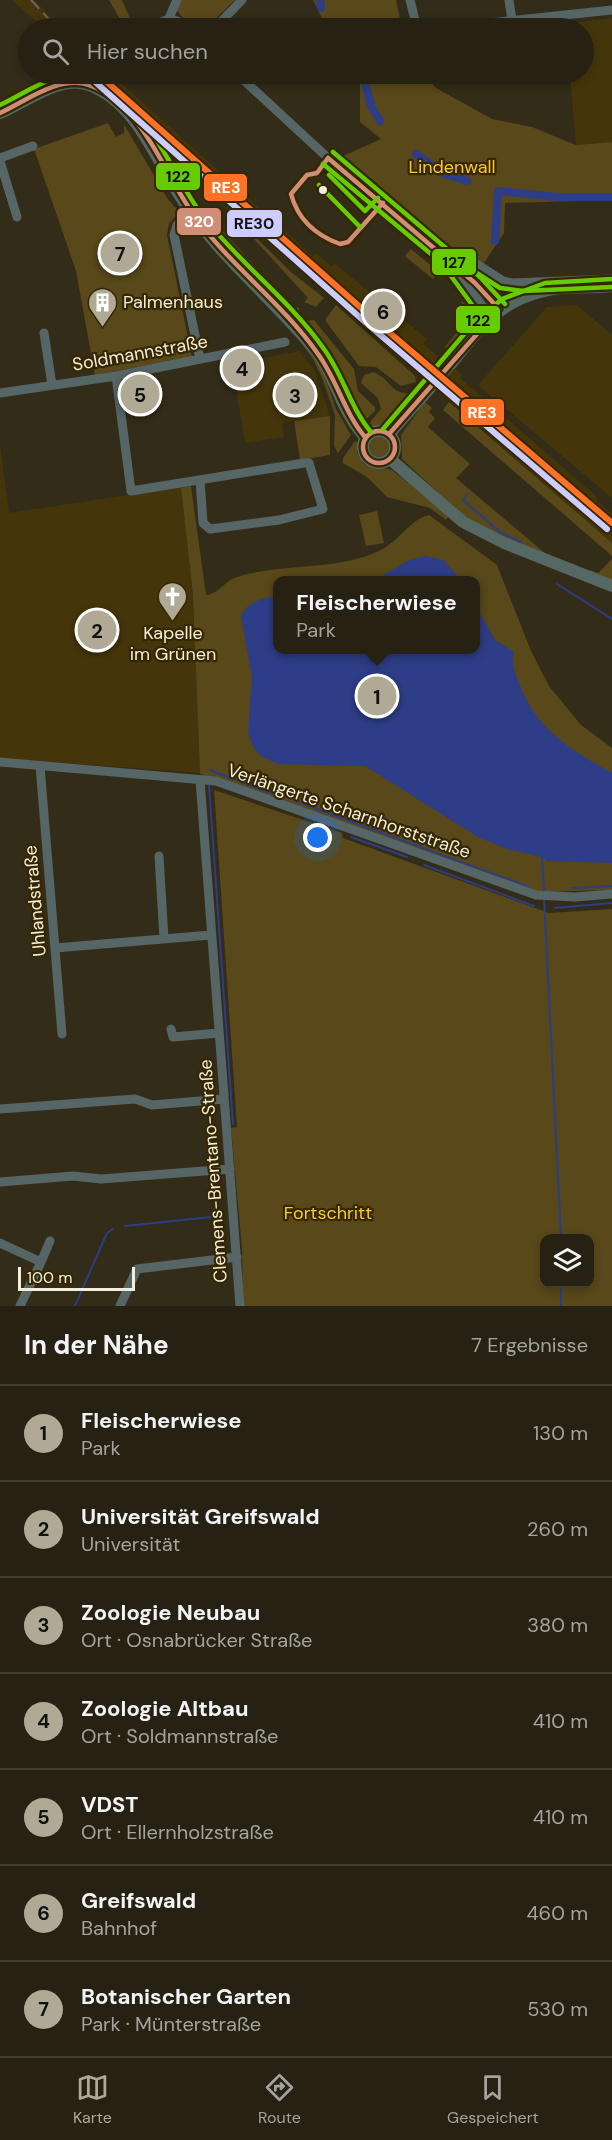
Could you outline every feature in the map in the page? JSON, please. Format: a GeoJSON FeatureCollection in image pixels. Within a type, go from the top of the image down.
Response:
{"type":"FeatureCollection","features":[{"type":"Feature","properties":{"kind":"main road"},"geometry":{"type":"LineString","coordinates":[[0,113],[62,84]]}},
{"type":"Feature","properties":{"kind":"main road"},"geometry":{"type":"LineString","coordinates":[[84,84],[96,88],[122,109],[146,137],[190,213],[312,346],[333,378],[342,406],[365,437],[363,452],[369,461],[380,463],[390,459],[395,444],[389,434],[375,431],[365,437]]}},
{"type":"Feature","properties":{"kind":"main road"},"geometry":{"type":"LineString","coordinates":[[451,364],[495,313],[518,299],[546,290],[612,286]]}},
{"type":"Feature","properties":{"kind":"main road"},"geometry":{"type":"LineString","coordinates":[[389,434],[429,389]]}},
{"type":"Feature","properties":{"kind":"main road"},"geometry":{"type":"LineString","coordinates":[[390,459],[463,522],[504,543],[612,586]]}},
{"type":"Feature","properties":{"kind":"street"},"geometry":{"type":"LineString","coordinates":[[169,18],[177,0]]}},
{"type":"Feature","properties":{"kind":"street"},"geometry":{"type":"LineString","coordinates":[[225,18],[242,0]]}},
{"type":"Feature","properties":{"kind":"street"},"geometry":{"type":"LineString","coordinates":[[410,0],[414,18]]}},
{"type":"Feature","properties":{"kind":"street"},"geometry":{"type":"LineString","coordinates":[[509,0],[512,18]]}},
{"type":"Feature","properties":{"kind":"street"},"geometry":{"type":"LineString","coordinates":[[532,18],[612,10]]}},
{"type":"Feature","properties":{"kind":"street"},"geometry":{"type":"LineString","coordinates":[[248,84],[328,158],[435,248],[495,313]]}},
{"type":"Feature","properties":{"kind":"street"},"geometry":{"type":"LineString","coordinates":[[17,217],[0,159],[33,146]]}},
{"type":"Feature","properties":{"kind":"street"},"geometry":{"type":"LineString","coordinates":[[190,213],[177,225],[174,234],[200,359]]}},
{"type":"Feature","properties":{"kind":"street"},"geometry":{"type":"LineString","coordinates":[[435,248],[469,259],[503,281],[512,283],[612,279]]}},
{"type":"Feature","properties":{"kind":"street"},"geometry":{"type":"LineString","coordinates":[[44,333],[52,385]]}},
{"type":"Feature","properties":{"kind":"street","name":"Soldmannstraße"},"geometry":{"type":"LineString","coordinates":[[0,393],[116,376],[285,342]]}},
{"type":"Feature","properties":{"kind":"street"},"geometry":{"type":"LineString","coordinates":[[116,376],[131,491],[200,480],[309,463],[323,509],[279,520],[210,529],[203,523],[200,480]]}},
{"type":"Feature","properties":{"kind":"street","name":"Verlängerte Scharnhorststraße"},"geometry":{"type":"LineString","coordinates":[[0,762],[216,781],[544,896],[612,894]]}},
{"type":"Feature","properties":{"kind":"street","name":"Uhlandstraße"},"geometry":{"type":"LineString","coordinates":[[40,766],[62,1034]]}},
{"type":"Feature","properties":{"kind":"street","name":"Clemens-Brentano-Straße"},"geometry":{"type":"LineString","coordinates":[[200,780],[240,1306]]}},
{"type":"Feature","properties":{"kind":"street"},"geometry":{"type":"LineString","coordinates":[[159,856],[164,939]]}},
{"type":"Feature","properties":{"kind":"street"},"geometry":{"type":"LineString","coordinates":[[56,948],[211,935]]}},
{"type":"Feature","properties":{"kind":"street","name":"Clemens-Brentano-Straße"},"geometry":{"type":"LineString","coordinates":[[171,1029],[173,1037],[219,1033]]}},
{"type":"Feature","properties":{"kind":"street"},"geometry":{"type":"LineString","coordinates":[[0,1109],[135,1099],[152,1105],[224,1099]]}},
{"type":"Feature","properties":{"kind":"street"},"geometry":{"type":"LineString","coordinates":[[0,1182],[74,1176],[101,1179],[230,1169]]}},
{"type":"Feature","properties":{"kind":"street"},"geometry":{"type":"LineString","coordinates":[[20,1306],[50,1241]]}},
{"type":"Feature","properties":{"kind":"street"},"geometry":{"type":"LineString","coordinates":[[0,1243],[41,1262]]}},
{"type":"Feature","properties":{"kind":"street"},"geometry":{"type":"LineString","coordinates":[[120,1306],[137,1269],[237,1257]]}},
{"type":"Feature","properties":{"kind":"shaded area"},"geometry":{"type":"Polygon","coordinates":[[[12,0],[34,0],[51,18],[33,18],[12,0]]]}},
{"type":"Feature","properties":{"kind":"shaded area"},"geometry":{"type":"Polygon","coordinates":[[[612,18],[612,142],[576,145],[571,84],[594,84],[594,20],[612,18]]]}},
{"type":"Feature","properties":{"kind":"shaded area"},"geometry":{"type":"Polygon","coordinates":[[[106,84],[122,84],[313,256],[316,253],[331,266],[334,263],[427,339],[423,344],[462,375],[460,378],[598,498],[596,500],[612,514],[612,543],[221,202],[163,136],[106,84]]]}},
{"type":"Feature","properties":{"kind":"shaded area"},"geometry":{"type":"Polygon","coordinates":[[[577,305],[612,335],[612,498],[478,385],[547,307],[577,305]]]}},
{"type":"Feature","properties":{"kind":"shaded area"},"geometry":{"type":"Polygon","coordinates":[[[299,351],[314,369],[330,416],[282,423],[284,437],[245,443],[232,364],[299,351]]]}},
{"type":"Feature","properties":{"kind":"shaded area"},"geometry":{"type":"Polygon","coordinates":[[[0,444],[9,513],[181,487],[193,595],[200,773],[0,758],[0,444]]]}},
{"type":"Feature","properties":{"kind":"green space"},"geometry":{"type":"Polygon","coordinates":[[[109,0],[122,0],[130,18],[119,18],[109,0]]]}},
{"type":"Feature","properties":{"kind":"green space"},"geometry":{"type":"Polygon","coordinates":[[[181,0],[235,0],[216,18],[183,18],[176,10],[181,0]]]}},
{"type":"Feature","properties":{"kind":"green space"},"geometry":{"type":"Polygon","coordinates":[[[313,0],[396,0],[400,18],[322,18],[313,0]]]}},
{"type":"Feature","properties":{"kind":"green space","name":"Lindenwall"},"geometry":{"type":"Polygon","coordinates":[[[360,84],[433,84],[492,119],[532,127],[576,145],[612,142],[612,200],[505,203],[504,233],[484,263],[448,246],[341,157],[381,139],[360,122],[360,84]]]}},
{"type":"Feature","properties":{"kind":"green space"},"geometry":{"type":"Polygon","coordinates":[[[108,123],[116,137],[124,133],[124,124],[167,198],[179,212],[169,224],[167,235],[192,357],[95,375],[76,271],[34,149],[108,123]]]}},
{"type":"Feature","properties":{"kind":"green space"},"geometry":{"type":"Polygon","coordinates":[[[328,169],[370,205],[370,209],[366,209],[327,173],[328,169]]]}},
{"type":"Feature","properties":{"kind":"green space"},"geometry":{"type":"Polygon","coordinates":[[[222,204],[291,272],[324,298],[316,307],[304,302],[308,298],[222,204]]]}},
{"type":"Feature","properties":{"kind":"green space"},"geometry":{"type":"Polygon","coordinates":[[[205,209],[212,213],[209,216],[295,310],[298,307],[302,318],[307,321],[314,320],[354,369],[358,391],[375,407],[375,411],[362,423],[350,406],[336,369],[319,342],[204,216],[205,209]]]}},
{"type":"Feature","properties":{"kind":"green space"},"geometry":{"type":"Polygon","coordinates":[[[411,249],[439,272],[433,279],[405,256],[411,249]]]}},
{"type":"Feature","properties":{"kind":"green space"},"geometry":{"type":"Polygon","coordinates":[[[460,300],[470,308],[472,317],[448,350],[445,347],[469,317],[460,300]]]}},
{"type":"Feature","properties":{"kind":"green space"},"geometry":{"type":"Polygon","coordinates":[[[336,305],[415,376],[416,382],[401,386],[376,367],[359,366],[325,320],[336,305]]]}},
{"type":"Feature","properties":{"kind":"green space"},"geometry":{"type":"Polygon","coordinates":[[[283,318],[320,362],[336,409],[351,435],[338,453],[334,446],[335,415],[322,378],[313,359],[283,318]]]}},
{"type":"Feature","properties":{"kind":"green space"},"geometry":{"type":"Polygon","coordinates":[[[374,372],[398,391],[410,394],[420,393],[385,427],[367,426],[381,409],[378,398],[361,383],[364,375],[374,372]]]}},
{"type":"Feature","properties":{"kind":"green space"},"geometry":{"type":"Polygon","coordinates":[[[425,402],[432,408],[429,412],[435,418],[428,427],[470,464],[456,478],[546,554],[578,566],[574,567],[507,539],[462,515],[402,459],[401,435],[425,402]]]}},
{"type":"Feature","properties":{"kind":"green space"},"geometry":{"type":"Polygon","coordinates":[[[449,402],[612,543],[612,556],[443,410],[449,402]]]}},
{"type":"Feature","properties":{"kind":"green space"},"geometry":{"type":"Polygon","coordinates":[[[330,416],[330,455],[300,460],[294,421],[330,416]]]}},
{"type":"Feature","properties":{"kind":"green space"},"geometry":{"type":"Polygon","coordinates":[[[379,437],[386,440],[389,447],[386,454],[379,457],[372,454],[369,447],[372,440],[379,437]]]}},
{"type":"Feature","properties":{"kind":"green space"},"geometry":{"type":"Polygon","coordinates":[[[355,441],[358,443],[357,453],[364,464],[392,470],[449,516],[446,520],[430,508],[387,497],[367,477],[343,463],[343,458],[355,441]]]}},
{"type":"Feature","properties":{"kind":"green space"},"geometry":{"type":"Polygon","coordinates":[[[191,486],[206,595],[233,579],[255,572],[328,564],[364,557],[381,550],[416,521],[429,515],[497,565],[531,651],[549,686],[581,725],[612,748],[612,890],[536,892],[200,774],[193,595],[181,488],[191,486]]]}},
{"type":"Feature","properties":{"kind":"green space"},"geometry":{"type":"Polygon","coordinates":[[[377,511],[384,543],[366,546],[359,515],[377,511]]]}},
{"type":"Feature","properties":{"kind":"green space"},"geometry":{"type":"Polygon","coordinates":[[[612,559],[612,582],[591,574],[590,570],[598,573],[612,559]]]}},
{"type":"Feature","properties":{"kind":"green space","name":"Fortschritt"},"geometry":{"type":"Polygon","coordinates":[[[214,790],[342,833],[343,838],[549,913],[612,909],[612,1306],[243,1306],[242,1248],[231,1128],[237,1127],[214,790]]]}},
{"type":"Feature","properties":{"kind":"water"},"geometry":{"type":"Polygon","coordinates":[[[426,556],[443,560],[457,576],[382,576],[409,560],[426,556]]]}},
{"type":"Feature","properties":{"kind":"water"},"geometry":{"type":"Polygon","coordinates":[[[273,597],[273,654],[480,654],[480,613],[495,640],[514,652],[513,662],[516,675],[537,717],[571,748],[612,773],[612,863],[547,861],[542,857],[507,849],[478,837],[365,766],[278,764],[261,756],[253,747],[248,732],[252,678],[241,616],[256,601],[273,597]]]}},
{"type":"Feature","properties":{"kind":"waterway"},"geometry":{"type":"LineString","coordinates":[[320,0],[321,8]]}},
{"type":"Feature","properties":{"kind":"waterway"},"geometry":{"type":"LineString","coordinates":[[366,84],[371,106],[380,121]]}},
{"type":"Feature","properties":{"kind":"waterway"},"geometry":{"type":"LineString","coordinates":[[416,154],[444,174],[467,181]]}},
{"type":"Feature","properties":{"kind":"waterway"},"geometry":{"type":"LineString","coordinates":[[495,241],[498,191],[557,197],[612,197]]}},
{"type":"Feature","properties":{"kind":"waterway"},"geometry":{"type":"LineString","coordinates":[[467,495],[463,500],[500,532],[521,542]]}},
{"type":"Feature","properties":{"kind":"waterway"},"geometry":{"type":"LineString","coordinates":[[557,584],[612,619]]}},
{"type":"Feature","properties":{"kind":"waterway"},"geometry":{"type":"LineString","coordinates":[[210,770],[235,780]]}},
{"type":"Feature","properties":{"kind":"waterway"},"geometry":{"type":"LineString","coordinates":[[241,782],[276,795]]}},
{"type":"Feature","properties":{"kind":"waterway"},"geometry":{"type":"LineString","coordinates":[[209,786],[233,1124]]}},
{"type":"Feature","properties":{"kind":"waterway"},"geometry":{"type":"LineString","coordinates":[[293,800],[529,887]]}},
{"type":"Feature","properties":{"kind":"waterway"},"geometry":{"type":"LineString","coordinates":[[351,837],[407,857]]}},
{"type":"Feature","properties":{"kind":"waterway"},"geometry":{"type":"LineString","coordinates":[[542,857],[544,891]]}},
{"type":"Feature","properties":{"kind":"waterway"},"geometry":{"type":"LineString","coordinates":[[424,865],[534,906]]}},
{"type":"Feature","properties":{"kind":"waterway"},"geometry":{"type":"LineString","coordinates":[[572,888],[612,886]]}},
{"type":"Feature","properties":{"kind":"waterway"},"geometry":{"type":"LineString","coordinates":[[544,897],[561,1234]]}},
{"type":"Feature","properties":{"kind":"waterway"},"geometry":{"type":"LineString","coordinates":[[555,908],[612,903]]}},
{"type":"Feature","properties":{"kind":"waterway"},"geometry":{"type":"LineString","coordinates":[[125,1226],[221,1216]]}},
{"type":"Feature","properties":{"kind":"waterway"},"geometry":{"type":"LineString","coordinates":[[75,1306],[107,1233],[113,1229]]}},
{"type":"Feature","properties":{"kind":"waterway"},"geometry":{"type":"LineString","coordinates":[[561,1288],[561,1306]]}},
{"type":"Feature","properties":{"kind":"tunnel"},"geometry":{"type":"LineString","coordinates":[[429,389],[451,364]]}},
{"type":"Feature","properties":{"kind":"railway"},"geometry":{"type":"LineString","coordinates":[[31,0],[48,18]]}},
{"type":"Feature","properties":{"kind":"transit line","name":"122"},"geometry":{"type":"LineString","coordinates":[[0,105],[41,84]]}},
{"type":"Feature","properties":{"kind":"transit line","name":"320"},"geometry":{"type":"LineString","coordinates":[[0,113],[43,91],[62,84]]}},
{"type":"Feature","properties":{"kind":"transit line","name":"320"},"geometry":{"type":"LineString","coordinates":[[84,84],[108,94],[139,124],[184,201],[210,236],[289,319],[318,354],[351,417],[365,437]]}},
{"type":"Feature","properties":{"kind":"transit line","name":"RE30"},"geometry":{"type":"LineString","coordinates":[[97,84],[364,321],[607,529]]}},
{"type":"Feature","properties":{"kind":"transit line","name":"122"},"geometry":{"type":"LineString","coordinates":[[106,84],[125,99],[140,116],[190,198],[216,233],[311,331],[331,359],[357,412],[371,432]]}},
{"type":"Feature","properties":{"kind":"transit line","name":"RE3"},"geometry":{"type":"LineString","coordinates":[[109,84],[369,315],[612,523]]}},
{"type":"Feature","properties":{"kind":"transit line","name":"122"},"geometry":{"type":"LineString","coordinates":[[333,152],[480,277],[505,304]]}},
{"type":"Feature","properties":{"kind":"transit line","name":"320"},"geometry":{"type":"LineString","coordinates":[[328,158],[475,283],[499,309],[389,434]]}},
{"type":"Feature","properties":{"kind":"transit line","name":"320"},"geometry":{"type":"LineString","coordinates":[[328,158],[317,173],[307,175],[291,194],[298,212],[315,231],[340,244],[348,242],[383,203]]}},
{"type":"Feature","properties":{"kind":"transit line","name":"127"},"geometry":{"type":"LineString","coordinates":[[323,164],[431,254],[466,266],[500,288],[523,291],[612,287]]}},
{"type":"Feature","properties":{"kind":"transit line","name":"122"},"geometry":{"type":"LineString","coordinates":[[329,175],[365,211],[378,198]]}},
{"type":"Feature","properties":{"kind":"transit line","name":"127"},"geometry":{"type":"LineString","coordinates":[[319,185],[360,227]]}},
{"type":"Feature","properties":{"kind":"transit line","name":"127"},"geometry":{"type":"LineString","coordinates":[[434,257],[484,321]]}},
{"type":"Feature","properties":{"kind":"transit line","name":"122"},"geometry":{"type":"LineString","coordinates":[[383,429],[472,325],[502,299],[545,283],[612,279]]}},
{"type":"Feature","properties":{"kind":"transit line","name":"320"},"geometry":{"type":"LineString","coordinates":[[379,431],[391,435],[395,447],[391,459],[379,463],[367,459],[363,447],[367,435],[379,431]]}},
{"type":"Feature","properties":{"kind":"place","name":"Botanischer Garten"},"geometry":{"type":"Point","coordinates":[120,253]}},
{"type":"Feature","properties":{"kind":"place","name":"Greifswald"},"geometry":{"type":"Point","coordinates":[383,311]}},
{"type":"Feature","properties":{"kind":"place","name":"Palmenhaus"},"geometry":{"type":"Point","coordinates":[102,328]}},
{"type":"Feature","properties":{"kind":"place","name":"Zoologie Altbau"},"geometry":{"type":"Point","coordinates":[242,368]}},
{"type":"Feature","properties":{"kind":"place","name":"VDST"},"geometry":{"type":"Point","coordinates":[140,394]}},
{"type":"Feature","properties":{"kind":"place","name":"Zoologie Neubau"},"geometry":{"type":"Point","coordinates":[295,395]}},
{"type":"Feature","properties":{"kind":"place","name":"Kapelle im Grünen"},"geometry":{"type":"Point","coordinates":[173,622]}},
{"type":"Feature","properties":{"kind":"place","name":"Universität Greifswald"},"geometry":{"type":"Point","coordinates":[97,630]}},
{"type":"Feature","properties":{"kind":"place","name":"Fleischerwiese"},"geometry":{"type":"Point","coordinates":[377,696]}}]}
